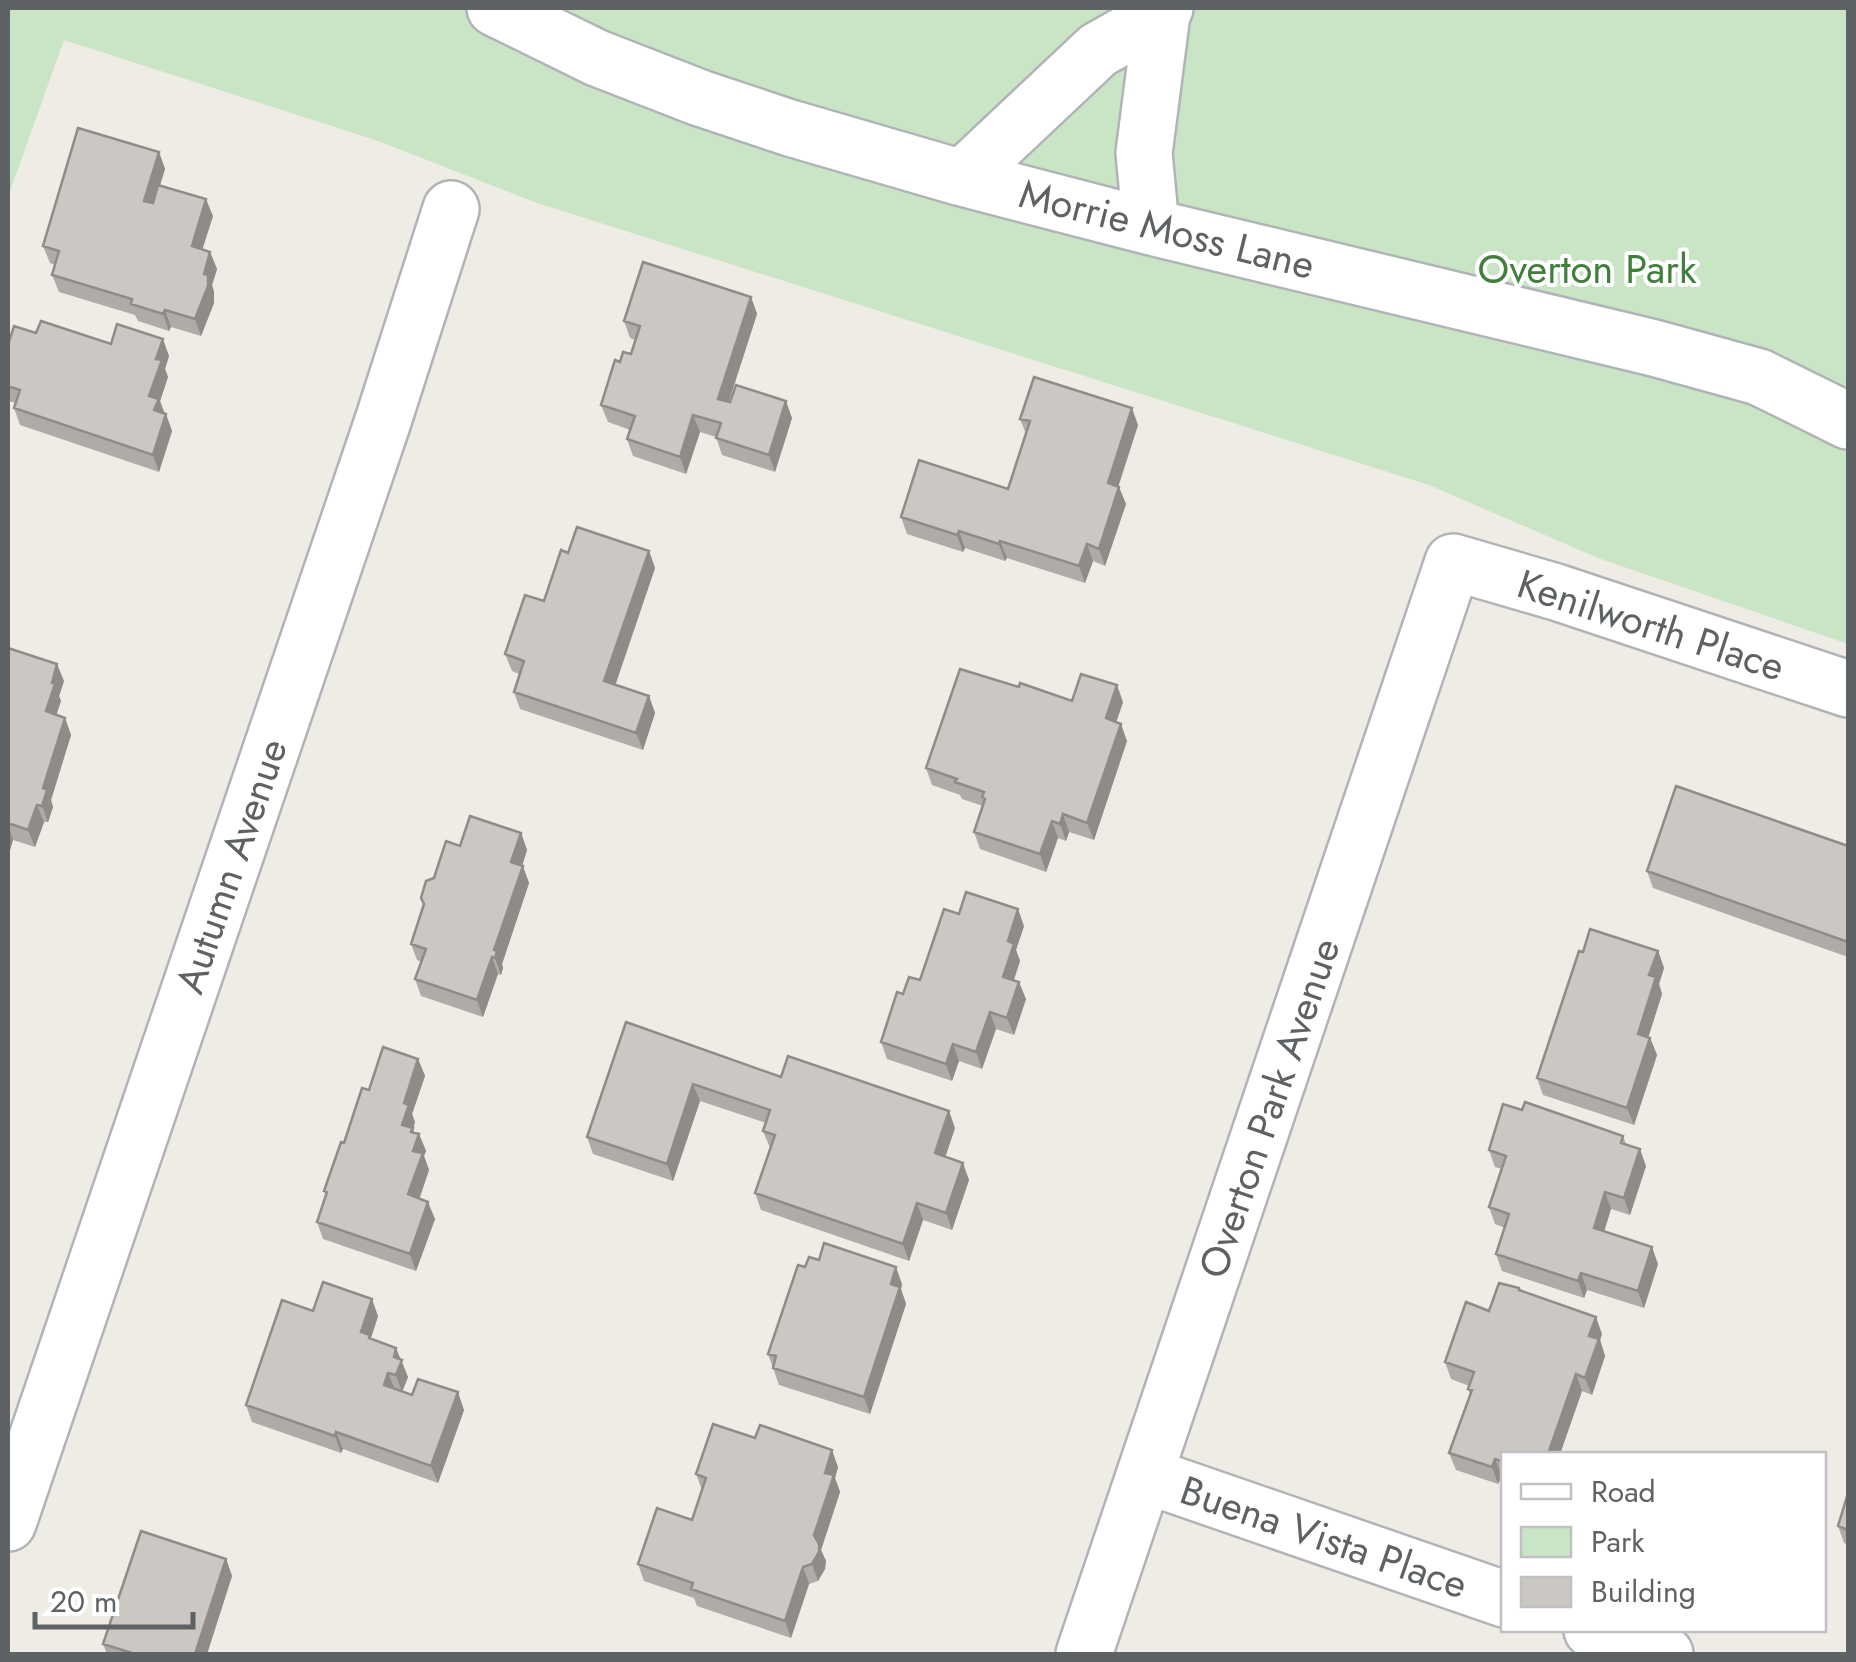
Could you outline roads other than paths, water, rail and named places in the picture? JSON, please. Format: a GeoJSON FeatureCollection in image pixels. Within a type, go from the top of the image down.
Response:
{"type":"FeatureCollection","features":[{"type":"Feature","properties":{"kind":"street","name":"Morrie Moss Lane"},"geometry":{"type":"LineString","coordinates":[[495,8],[597,58],[790,128],[1151,227],[1759,376],[1848,420]]}},
{"type":"Feature","properties":{"kind":"street"},"geometry":{"type":"LineString","coordinates":[[962,178],[1098,50],[1163,10]]}},
{"type":"Feature","properties":{"kind":"street"},"geometry":{"type":"LineString","coordinates":[[1151,227],[1144,153],[1163,10]]}},
{"type":"Feature","properties":{"kind":"street","name":"Autumn Avenue"},"geometry":{"type":"LineString","coordinates":[[8,1522],[452,209]]}},
{"type":"Feature","properties":{"kind":"street","name":"Kenilworth Place"},"geometry":{"type":"LineString","coordinates":[[1453,562],[1848,689]]}},
{"type":"Feature","properties":{"kind":"street","name":"Overton Park Avenue"},"geometry":{"type":"LineString","coordinates":[[1084,1654],[1453,562]]}},
{"type":"Feature","properties":{"kind":"street","name":"Buena Vista Place"},"geometry":{"type":"LineString","coordinates":[[1145,1475],[1501,1598]]}},
{"type":"Feature","properties":{"kind":"street"},"geometry":{"type":"LineString","coordinates":[[1598,1632],[1665,1654]]}},
{"type":"Feature","properties":{"kind":"park label","name":"Overton Park"},"geometry":{"type":"Point","coordinates":[1587,269]}}]}
